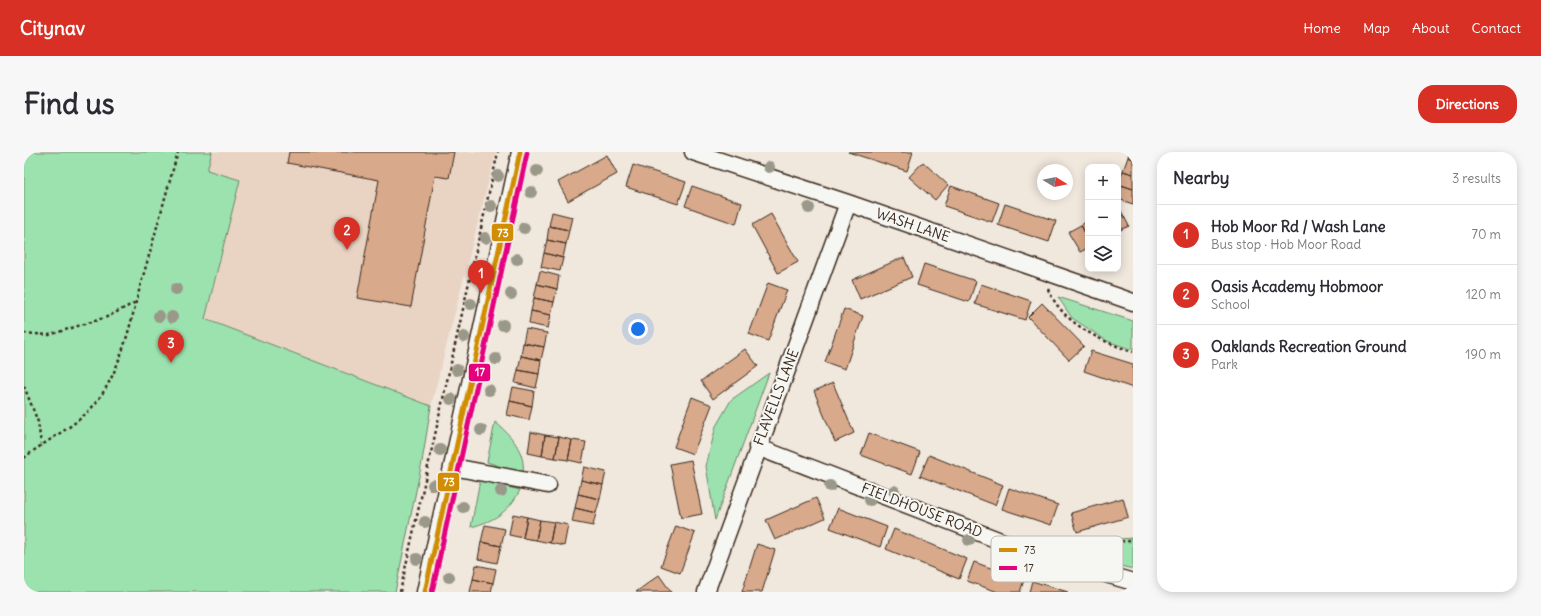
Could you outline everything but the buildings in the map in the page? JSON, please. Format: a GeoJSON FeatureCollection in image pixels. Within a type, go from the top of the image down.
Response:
{"type":"FeatureCollection","features":[{"type":"Feature","properties":{"kind":"street"},"geometry":{"type":"LineString","coordinates":[[425,592],[520,152]]}},
{"type":"Feature","properties":{"kind":"street","name":"WASH LANE"},"geometry":{"type":"LineString","coordinates":[[693,152],[848,203],[1133,302]]}},
{"type":"Feature","properties":{"kind":"street","name":"FLAVELLS LANE"},"geometry":{"type":"LineString","coordinates":[[706,592],[757,447],[848,203]]}},
{"type":"Feature","properties":{"kind":"street","name":"FIELDHOUSE ROAD"},"geometry":{"type":"LineString","coordinates":[[757,447],[991,537]]}},
{"type":"Feature","properties":{"kind":"street"},"geometry":{"type":"LineString","coordinates":[[453,467],[548,485]]}},
{"type":"Feature","properties":{"kind":"street","name":"FIELDHOUSE ROAD"},"geometry":{"type":"LineString","coordinates":[[1123,579],[1133,582]]}},
{"type":"Feature","properties":{"kind":"street"},"geometry":{"type":"LineString","coordinates":[[1132,592],[1133,587]]}},
{"type":"Feature","properties":{"kind":"path"},"geometry":{"type":"LineString","coordinates":[[24,458],[84,416],[95,404],[118,362],[178,152]]}},
{"type":"Feature","properties":{"kind":"path"},"geometry":{"type":"LineString","coordinates":[[400,592],[498,152]]}},
{"type":"Feature","properties":{"kind":"path"},"geometry":{"type":"LineString","coordinates":[[1041,270],[1053,299],[1072,321],[1106,343],[1133,352]]}},
{"type":"Feature","properties":{"kind":"path"},"geometry":{"type":"LineString","coordinates":[[24,333],[49,335],[107,317],[136,302]]}},
{"type":"Feature","properties":{"kind":"path"},"geometry":{"type":"LineString","coordinates":[[24,386],[38,422],[42,444]]}},
{"type":"Feature","properties":{"kind":"path"},"geometry":{"type":"LineString","coordinates":[[1123,541],[1133,541]]}},
{"type":"Feature","properties":{"kind":"shaded area"},"geometry":{"type":"Polygon","coordinates":[[[212,152],[496,152],[431,406],[205,319],[240,180],[207,170],[212,152]]]}},
{"type":"Feature","properties":{"kind":"green space"},"geometry":{"type":"Polygon","coordinates":[[[24,152],[212,152],[207,170],[240,180],[205,319],[431,406],[422,462],[395,592],[24,592],[24,152]]]}},
{"type":"Feature","properties":{"kind":"green space"},"geometry":{"type":"Polygon","coordinates":[[[1058,297],[1133,321],[1133,350],[1107,341],[1072,318],[1058,297]]]}},
{"type":"Feature","properties":{"kind":"green space"},"geometry":{"type":"Polygon","coordinates":[[[769,373],[715,520],[706,466],[716,426],[731,400],[769,373]]]}},
{"type":"Feature","properties":{"kind":"green space"},"geometry":{"type":"Polygon","coordinates":[[[495,422],[512,438],[520,451],[523,474],[487,462],[495,422]]]}},
{"type":"Feature","properties":{"kind":"green space"},"geometry":{"type":"Polygon","coordinates":[[[480,480],[520,490],[516,498],[506,510],[487,522],[471,527],[480,480]]]}},
{"type":"Feature","properties":{"kind":"green space"},"geometry":{"type":"Polygon","coordinates":[[[1133,538],[1133,569],[1123,567],[1123,539],[1133,538]]]}},
{"type":"Feature","properties":{"kind":"transit line","name":"73"},"geometry":{"type":"LineString","coordinates":[[425,592],[520,152]]}},
{"type":"Feature","properties":{"kind":"transit line","name":"17"},"geometry":{"type":"LineString","coordinates":[[432,592],[527,153]]}},
{"type":"Feature","properties":{"kind":"place","name":"Oasis Academy Hobmoor"},"geometry":{"type":"Point","coordinates":[347,250]}},
{"type":"Feature","properties":{"kind":"place","name":"Hob Moor Rd / Wash Lane"},"geometry":{"type":"Point","coordinates":[481,293]}},
{"type":"Feature","properties":{"kind":"place","name":"Oaklands Recreation Ground"},"geometry":{"type":"Point","coordinates":[171,363]}}]}
